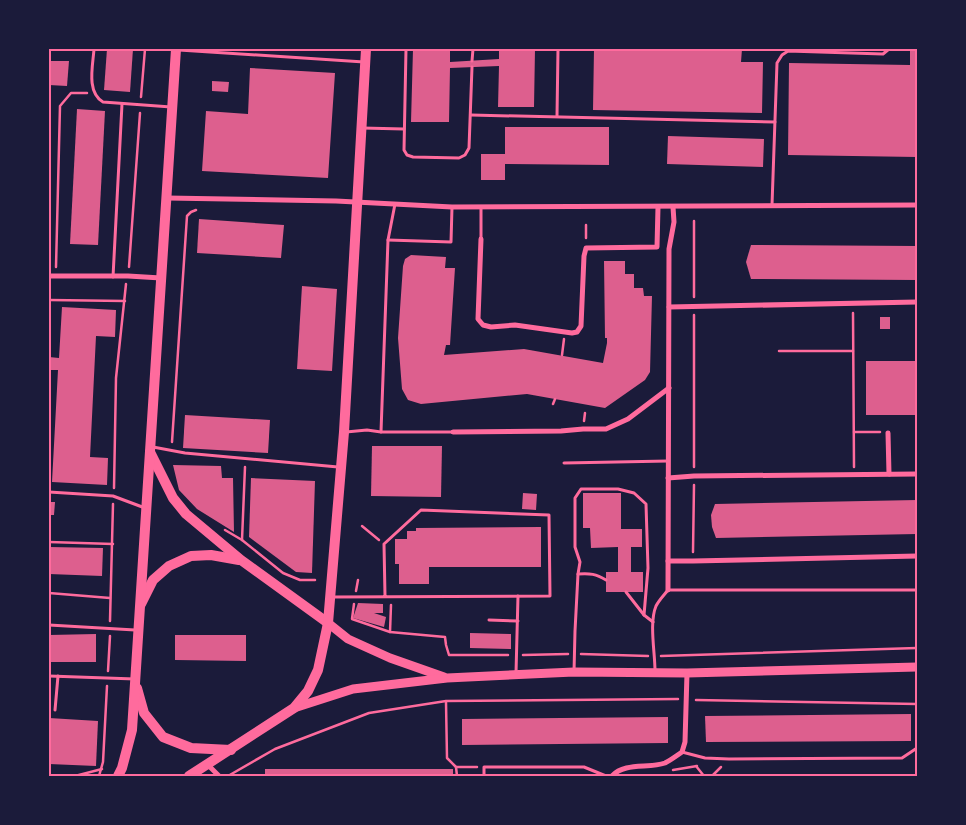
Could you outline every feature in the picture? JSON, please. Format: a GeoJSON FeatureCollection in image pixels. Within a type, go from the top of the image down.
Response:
{"type":"FeatureCollection","features":[{"type":"Feature","properties":{"kind":"main road"},"geometry":{"type":"LineString","coordinates":[[118,776],[132,730],[175,49]]}},
{"type":"Feature","properties":{"kind":"main road"},"geometry":{"type":"LineString","coordinates":[[294,708],[308,691],[318,670],[328,624],[331,597],[344,432],[366,49]]}},
{"type":"Feature","properties":{"kind":"main road"},"geometry":{"type":"LineString","coordinates":[[150,449],[173,498],[186,514],[241,560],[348,639],[390,658],[447,678]]}},
{"type":"Feature","properties":{"kind":"main road"},"geometry":{"type":"LineString","coordinates":[[139,609],[153,580],[170,566],[191,556],[210,555],[241,560]]}},
{"type":"Feature","properties":{"kind":"main road"},"geometry":{"type":"LineString","coordinates":[[189,776],[294,708],[353,689],[447,678],[574,672],[687,673],[917,668]]}},
{"type":"Feature","properties":{"kind":"main road"},"geometry":{"type":"LineString","coordinates":[[135,679],[144,712],[163,737],[191,748],[230,750]]}},
{"type":"Feature","properties":{"kind":"street"},"geometry":{"type":"LineString","coordinates":[[166,198],[358,202],[481,208],[917,205]]}},
{"type":"Feature","properties":{"kind":"street"},"geometry":{"type":"LineString","coordinates":[[668,590],[669,248],[674,222],[673,206]]}},
{"type":"Feature","properties":{"kind":"street"},"geometry":{"type":"LineString","coordinates":[[480,240],[478,319],[483,325],[491,327],[515,325],[572,333],[577,332],[581,326],[586,248],[657,247],[658,207]]}},
{"type":"Feature","properties":{"kind":"street"},"geometry":{"type":"LineString","coordinates":[[49,276],[161,278]]}},
{"type":"Feature","properties":{"kind":"street"},"geometry":{"type":"LineString","coordinates":[[669,307],[917,302]]}},
{"type":"Feature","properties":{"kind":"street"},"geometry":{"type":"LineString","coordinates":[[453,432],[606,429],[628,419],[669,388]]}},
{"type":"Feature","properties":{"kind":"street"},"geometry":{"type":"LineString","coordinates":[[888,432],[889,474]]}},
{"type":"Feature","properties":{"kind":"street"},"geometry":{"type":"LineString","coordinates":[[668,478],[694,476],[917,474]]}},
{"type":"Feature","properties":{"kind":"street"},"geometry":{"type":"LineString","coordinates":[[668,560],[917,556]]}},
{"type":"Feature","properties":{"kind":"street"},"geometry":{"type":"LineString","coordinates":[[612,776],[624,768],[664,763],[682,752],[686,742],[687,673]]}},
{"type":"Feature","properties":{"kind":"street"},"geometry":{"type":"LineString","coordinates":[[125,776],[132,730]]}},
{"type":"Feature","properties":{"kind":"street"},"geometry":{"type":"LineString","coordinates":[[208,765],[219,776]]}},
{"type":"Feature","properties":{"kind":"lane"},"geometry":{"type":"LineString","coordinates":[[94,49],[93,93],[102,102],[172,107]]}},
{"type":"Feature","properties":{"kind":"lane"},"geometry":{"type":"LineString","coordinates":[[175,49],[366,62]]}},
{"type":"Feature","properties":{"kind":"lane"},"geometry":{"type":"LineString","coordinates":[[406,49],[404,150],[407,155],[413,157],[459,158],[465,155],[469,148],[472,67]]}},
{"type":"Feature","properties":{"kind":"lane"},"geometry":{"type":"LineString","coordinates":[[472,61],[473,49]]}},
{"type":"Feature","properties":{"kind":"lane"},"geometry":{"type":"LineString","coordinates":[[556,116],[558,49]]}},
{"type":"Feature","properties":{"kind":"lane"},"geometry":{"type":"LineString","coordinates":[[772,206],[777,63],[782,55],[788,51],[883,54],[889,49]]}},
{"type":"Feature","properties":{"kind":"lane"},"geometry":{"type":"LineString","coordinates":[[113,277],[122,104]]}},
{"type":"Feature","properties":{"kind":"lane"},"geometry":{"type":"LineString","coordinates":[[471,114],[775,122]]}},
{"type":"Feature","properties":{"kind":"lane"},"geometry":{"type":"LineString","coordinates":[[362,128],[404,129]]}},
{"type":"Feature","properties":{"kind":"lane"},"geometry":{"type":"LineString","coordinates":[[381,432],[388,240],[395,204]]}},
{"type":"Feature","properties":{"kind":"lane"},"geometry":{"type":"LineString","coordinates":[[388,240],[451,242],[452,207]]}},
{"type":"Feature","properties":{"kind":"lane"},"geometry":{"type":"LineString","coordinates":[[480,240],[481,208]]}},
{"type":"Feature","properties":{"kind":"lane"},"geometry":{"type":"LineString","coordinates":[[344,432],[367,430],[381,432],[453,432]]}},
{"type":"Feature","properties":{"kind":"lane"},"geometry":{"type":"LineString","coordinates":[[150,449],[341,468]]}},
{"type":"Feature","properties":{"kind":"lane"},"geometry":{"type":"LineString","coordinates":[[564,463],[669,461]]}},
{"type":"Feature","properties":{"kind":"lane"},"geometry":{"type":"LineString","coordinates":[[574,672],[580,562],[575,547],[575,498],[581,489],[618,489],[634,493],[646,504],[648,568],[644,615]]}},
{"type":"Feature","properties":{"kind":"lane"},"geometry":{"type":"LineString","coordinates":[[49,492],[113,496],[145,508]]}},
{"type":"Feature","properties":{"kind":"lane"},"geometry":{"type":"LineString","coordinates":[[331,597],[550,596],[550,514],[421,510],[384,544],[384,596]]}},
{"type":"Feature","properties":{"kind":"lane"},"geometry":{"type":"LineString","coordinates":[[578,574],[589,573],[598,575],[606,580]]}},
{"type":"Feature","properties":{"kind":"lane"},"geometry":{"type":"LineString","coordinates":[[655,673],[653,622],[656,607],[668,590],[917,590]]}},
{"type":"Feature","properties":{"kind":"lane"},"geometry":{"type":"LineString","coordinates":[[626,592],[644,615],[653,622]]}},
{"type":"Feature","properties":{"kind":"lane"},"geometry":{"type":"LineString","coordinates":[[516,675],[518,596]]}},
{"type":"Feature","properties":{"kind":"lane"},"geometry":{"type":"LineString","coordinates":[[489,620],[518,621]]}},
{"type":"Feature","properties":{"kind":"lane"},"geometry":{"type":"LineString","coordinates":[[49,625],[138,630]]}},
{"type":"Feature","properties":{"kind":"lane"},"geometry":{"type":"LineString","coordinates":[[49,676],[135,679]]}},
{"type":"Feature","properties":{"kind":"lane"},"geometry":{"type":"LineString","coordinates":[[55,710],[58,676]]}},
{"type":"Feature","properties":{"kind":"lane"},"geometry":{"type":"LineString","coordinates":[[682,752],[705,758],[721,759],[902,758],[917,748]]}},
{"type":"Feature","properties":{"kind":"lane"},"geometry":{"type":"LineString","coordinates":[[484,776],[484,766],[584,767],[606,776]]}},
{"type":"Feature","properties":{"kind":"path"},"geometry":{"type":"LineString","coordinates":[[114,477],[116,378],[128,276],[145,49]]}},
{"type":"Feature","properties":{"kind":"path"},"geometry":{"type":"LineString","coordinates":[[56,276],[60,106],[71,93],[93,93]]}},
{"type":"Feature","properties":{"kind":"path"},"geometry":{"type":"LineString","coordinates":[[172,451],[187,216],[196,210]]}},
{"type":"Feature","properties":{"kind":"path"},"geometry":{"type":"LineString","coordinates":[[693,561],[694,221]]}},
{"type":"Feature","properties":{"kind":"path"},"geometry":{"type":"LineString","coordinates":[[586,225],[586,231]]}},
{"type":"Feature","properties":{"kind":"path"},"geometry":{"type":"LineString","coordinates":[[49,300],[125,301]]}},
{"type":"Feature","properties":{"kind":"path"},"geometry":{"type":"LineString","coordinates":[[854,304],[854,474]]}},
{"type":"Feature","properties":{"kind":"path"},"geometry":{"type":"LineString","coordinates":[[562,355],[565,332]]}},
{"type":"Feature","properties":{"kind":"path"},"geometry":{"type":"LineString","coordinates":[[779,351],[853,351]]}},
{"type":"Feature","properties":{"kind":"path"},"geometry":{"type":"LineString","coordinates":[[553,404],[555,399]]}},
{"type":"Feature","properties":{"kind":"path"},"geometry":{"type":"LineString","coordinates":[[854,432],[888,432]]}},
{"type":"Feature","properties":{"kind":"path"},"geometry":{"type":"LineString","coordinates":[[242,540],[245,458]]}},
{"type":"Feature","properties":{"kind":"path"},"geometry":{"type":"LineString","coordinates":[[217,525],[242,540],[283,573],[300,580],[316,580]]}},
{"type":"Feature","properties":{"kind":"path"},"geometry":{"type":"LineString","coordinates":[[362,526],[384,544]]}},
{"type":"Feature","properties":{"kind":"path"},"geometry":{"type":"LineString","coordinates":[[49,542],[113,544]]}},
{"type":"Feature","properties":{"kind":"path"},"geometry":{"type":"LineString","coordinates":[[358,580],[352,619],[390,632],[445,637],[449,655],[575,654],[655,656],[917,648]]}},
{"type":"Feature","properties":{"kind":"path"},"geometry":{"type":"LineString","coordinates":[[49,593],[110,598]]}},
{"type":"Feature","properties":{"kind":"path"},"geometry":{"type":"LineString","coordinates":[[390,632],[391,612]]}},
{"type":"Feature","properties":{"kind":"path"},"geometry":{"type":"LineString","coordinates":[[226,776],[274,749],[369,713],[446,702],[448,758],[456,767],[457,776]]}},
{"type":"Feature","properties":{"kind":"path"},"geometry":{"type":"LineString","coordinates":[[456,767],[484,766]]}},
{"type":"Feature","properties":{"kind":"path"},"geometry":{"type":"LineString","coordinates":[[75,776],[102,769],[99,776]]}},
{"type":"Feature","properties":{"kind":"building"},"geometry":{"type":"Polygon","coordinates":[[[107,49],[133,49],[130,92],[104,90],[107,49]]]}},
{"type":"Feature","properties":{"kind":"building"},"geometry":{"type":"Polygon","coordinates":[[[413,49],[450,49],[450,62],[499,59],[499,49],[535,49],[534,107],[498,107],[499,66],[450,68],[449,122],[411,122],[413,49]]]}},
{"type":"Feature","properties":{"kind":"building"},"geometry":{"type":"Polygon","coordinates":[[[594,49],[742,49],[741,62],[763,62],[762,113],[593,110],[594,49]]]}},
{"type":"Feature","properties":{"kind":"building"},"geometry":{"type":"Polygon","coordinates":[[[910,49],[917,49],[917,157],[788,155],[789,63],[910,65],[910,49]]]}},
{"type":"Feature","properties":{"kind":"building"},"geometry":{"type":"Polygon","coordinates":[[[49,61],[69,61],[67,86],[49,85],[49,61]]]}},
{"type":"Feature","properties":{"kind":"building"},"geometry":{"type":"Polygon","coordinates":[[[250,68],[335,73],[328,178],[202,171],[206,111],[248,114],[250,68]]]}},
{"type":"Feature","properties":{"kind":"building"},"geometry":{"type":"Polygon","coordinates":[[[212,81],[229,82],[228,92],[212,91],[212,81]]]}},
{"type":"Feature","properties":{"kind":"building"},"geometry":{"type":"Polygon","coordinates":[[[77,109],[105,111],[98,245],[70,244],[77,109]]]}},
{"type":"Feature","properties":{"kind":"building"},"geometry":{"type":"Polygon","coordinates":[[[505,127],[609,127],[609,165],[505,164],[505,180],[481,180],[481,154],[505,154],[505,127]]]}},
{"type":"Feature","properties":{"kind":"building"},"geometry":{"type":"Polygon","coordinates":[[[668,136],[764,139],[763,167],[667,164],[668,136]]]}},
{"type":"Feature","properties":{"kind":"building"},"geometry":{"type":"Polygon","coordinates":[[[199,219],[284,225],[281,258],[197,253],[199,219]]]}},
{"type":"Feature","properties":{"kind":"building"},"geometry":{"type":"Polygon","coordinates":[[[751,245],[917,246],[917,280],[751,279],[746,262],[751,245]]]}},
{"type":"Feature","properties":{"kind":"building"},"geometry":{"type":"Polygon","coordinates":[[[411,255],[446,257],[445,268],[455,268],[450,345],[446,345],[444,355],[524,349],[603,363],[607,343],[607,338],[605,338],[604,261],[625,261],[625,274],[634,274],[634,288],[643,288],[644,296],[652,296],[650,372],[645,380],[605,408],[527,394],[421,404],[408,400],[402,389],[398,338],[403,266],[405,259],[411,255]]]}},
{"type":"Feature","properties":{"kind":"building"},"geometry":{"type":"Polygon","coordinates":[[[302,286],[337,289],[332,371],[297,369],[302,286]]]}},
{"type":"Feature","properties":{"kind":"building"},"geometry":{"type":"Polygon","coordinates":[[[62,307],[116,310],[115,337],[96,336],[90,457],[108,458],[107,485],[52,482],[58,370],[49,370],[49,357],[59,358],[62,307]]]}},
{"type":"Feature","properties":{"kind":"building"},"geometry":{"type":"Polygon","coordinates":[[[880,317],[890,317],[890,329],[880,329],[880,317]]]}},
{"type":"Feature","properties":{"kind":"building"},"geometry":{"type":"Polygon","coordinates":[[[866,361],[917,361],[917,415],[866,415],[866,361]]]}},
{"type":"Feature","properties":{"kind":"building"},"geometry":{"type":"Polygon","coordinates":[[[185,415],[270,420],[268,453],[183,448],[185,415]]]}},
{"type":"Feature","properties":{"kind":"building"},"geometry":{"type":"Polygon","coordinates":[[[372,446],[442,446],[441,497],[371,496],[372,446]]]}},
{"type":"Feature","properties":{"kind":"building"},"geometry":{"type":"Polygon","coordinates":[[[173,465],[221,466],[222,478],[233,478],[234,532],[197,509],[179,490],[173,465]]]}},
{"type":"Feature","properties":{"kind":"building"},"geometry":{"type":"Polygon","coordinates":[[[251,478],[315,481],[312,573],[296,572],[249,537],[251,478]]]}},
{"type":"Feature","properties":{"kind":"building"},"geometry":{"type":"Polygon","coordinates":[[[523,493],[537,494],[536,510],[522,509],[523,493]]]}},
{"type":"Feature","properties":{"kind":"building"},"geometry":{"type":"Polygon","coordinates":[[[583,493],[621,493],[621,529],[642,529],[642,547],[631,547],[631,572],[643,572],[643,592],[606,592],[606,572],[618,572],[618,547],[591,548],[590,528],[583,528],[583,493]]]}},
{"type":"Feature","properties":{"kind":"building"},"geometry":{"type":"Polygon","coordinates":[[[917,500],[917,534],[716,538],[712,527],[711,515],[715,504],[917,500]]]}},
{"type":"Feature","properties":{"kind":"building"},"geometry":{"type":"Polygon","coordinates":[[[49,502],[55,502],[54,515],[49,515],[49,502]]]}},
{"type":"Feature","properties":{"kind":"building"},"geometry":{"type":"Polygon","coordinates":[[[541,527],[541,567],[429,567],[429,584],[399,584],[399,564],[395,564],[395,539],[407,539],[407,531],[416,531],[416,528],[541,527]]]}},
{"type":"Feature","properties":{"kind":"building"},"geometry":{"type":"Polygon","coordinates":[[[49,547],[103,548],[102,576],[49,574],[49,547]]]}},
{"type":"Feature","properties":{"kind":"building"},"geometry":{"type":"Polygon","coordinates":[[[358,603],[383,604],[383,613],[374,613],[386,617],[384,627],[353,618],[358,603]]]}},
{"type":"Feature","properties":{"kind":"building"},"geometry":{"type":"Polygon","coordinates":[[[470,633],[511,634],[511,649],[470,648],[470,633]]]}},
{"type":"Feature","properties":{"kind":"building"},"geometry":{"type":"Polygon","coordinates":[[[96,634],[96,662],[49,662],[49,635],[96,634]]]}},
{"type":"Feature","properties":{"kind":"building"},"geometry":{"type":"Polygon","coordinates":[[[175,635],[246,635],[246,661],[175,660],[175,635]]]}},
{"type":"Feature","properties":{"kind":"building"},"geometry":{"type":"Polygon","coordinates":[[[911,714],[911,741],[706,742],[705,716],[911,714]]]}},
{"type":"Feature","properties":{"kind":"building"},"geometry":{"type":"Polygon","coordinates":[[[668,717],[668,743],[462,745],[462,719],[668,717]]]}},
{"type":"Feature","properties":{"kind":"building"},"geometry":{"type":"Polygon","coordinates":[[[49,718],[98,721],[96,766],[49,764],[49,718]]]}},
{"type":"Feature","properties":{"kind":"building"},"geometry":{"type":"Polygon","coordinates":[[[265,769],[453,769],[453,776],[265,776],[265,769]]]}}]}
